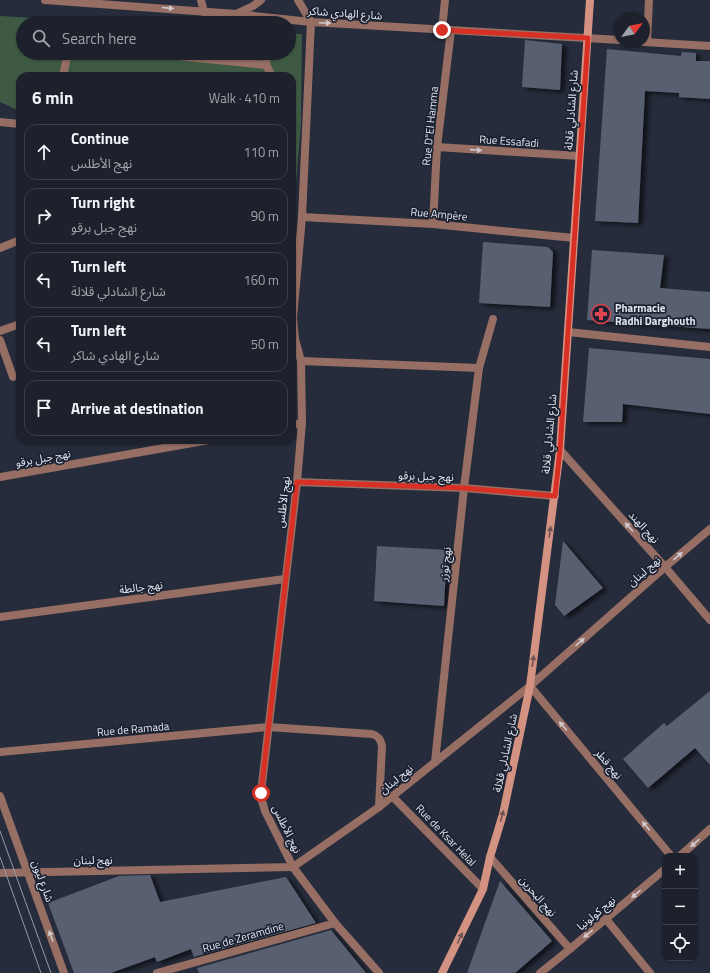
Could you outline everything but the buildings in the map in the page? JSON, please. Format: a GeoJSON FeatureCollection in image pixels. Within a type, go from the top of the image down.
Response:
{"type":"FeatureCollection","features":[{"type":"Feature","properties":{"kind":"main road","name":"شارع الشادلي قلالة"},"geometry":{"type":"LineString","coordinates":[[442,973],[483,889],[490,857],[503,814],[530,686],[560,450],[590,0]]}},
{"type":"Feature","properties":{"kind":"street","name":"شارع الهادي شاكر"},"geometry":{"type":"LineString","coordinates":[[45,0],[125,2],[247,16]]}},
{"type":"Feature","properties":{"kind":"street"},"geometry":{"type":"LineString","coordinates":[[201,0],[204,12]]}},
{"type":"Feature","properties":{"kind":"street"},"geometry":{"type":"LineString","coordinates":[[236,14],[253,6],[261,0]]}},
{"type":"Feature","properties":{"kind":"street"},"geometry":{"type":"LineString","coordinates":[[298,0],[311,22]]}},
{"type":"Feature","properties":{"kind":"street"},"geometry":{"type":"LineString","coordinates":[[442,30],[445,0]]}},
{"type":"Feature","properties":{"kind":"street"},"geometry":{"type":"LineString","coordinates":[[648,12],[649,0]]}},
{"type":"Feature","properties":{"kind":"street","name":"شارع الهادي شاكر"},"geometry":{"type":"LineString","coordinates":[[296,21],[614,40]]}},
{"type":"Feature","properties":{"kind":"street","name":"نهج الأطلس"},"geometry":{"type":"LineString","coordinates":[[296,284],[302,217],[311,22]]}},
{"type":"Feature","properties":{"kind":"street","name":"Rue D\"El Hamma"},"geometry":{"type":"LineString","coordinates":[[433,224],[437,147],[451,30]]}},
{"type":"Feature","properties":{"kind":"street"},"geometry":{"type":"LineString","coordinates":[[650,42],[710,46]]}},
{"type":"Feature","properties":{"kind":"street"},"geometry":{"type":"LineString","coordinates":[[64,72],[66,60]]}},
{"type":"Feature","properties":{"kind":"street"},"geometry":{"type":"LineString","coordinates":[[212,60],[266,66]]}},
{"type":"Feature","properties":{"kind":"street"},"geometry":{"type":"LineString","coordinates":[[266,60],[266,66],[270,72]]}},
{"type":"Feature","properties":{"kind":"street"},"geometry":{"type":"LineString","coordinates":[[0,122],[16,124]]}},
{"type":"Feature","properties":{"kind":"street","name":"Rue Essafadi"},"geometry":{"type":"LineString","coordinates":[[437,147],[579,156]]}},
{"type":"Feature","properties":{"kind":"street","name":"Rue Ampère"},"geometry":{"type":"LineString","coordinates":[[302,217],[433,224],[574,238]]}},
{"type":"Feature","properties":{"kind":"street"},"geometry":{"type":"LineString","coordinates":[[0,248],[16,242]]}},
{"type":"Feature","properties":{"kind":"street","name":"نهج توزر"},"geometry":{"type":"LineString","coordinates":[[435,762],[464,488],[479,368],[493,319]]}},
{"type":"Feature","properties":{"kind":"street"},"geometry":{"type":"LineString","coordinates":[[0,331],[16,325]]}},
{"type":"Feature","properties":{"kind":"street"},"geometry":{"type":"LineString","coordinates":[[568,332],[710,347]]}},
{"type":"Feature","properties":{"kind":"street"},"geometry":{"type":"LineString","coordinates":[[0,340],[13,377]]}},
{"type":"Feature","properties":{"kind":"street","name":"نهج الأطلس"},"geometry":{"type":"LineString","coordinates":[[296,345],[302,362],[302,423],[297,482],[261,793],[262,802],[293,867],[335,923],[379,973]]}},
{"type":"Feature","properties":{"kind":"street"},"geometry":{"type":"LineString","coordinates":[[302,362],[479,368]]}},
{"type":"Feature","properties":{"kind":"street"},"geometry":{"type":"LineString","coordinates":[[296,424],[302,423]]}},
{"type":"Feature","properties":{"kind":"street","name":"نهج جبل برقو"},"geometry":{"type":"LineString","coordinates":[[0,477],[186,444]]}},
{"type":"Feature","properties":{"kind":"street","name":"نهج الهند"},"geometry":{"type":"LineString","coordinates":[[560,450],[665,567],[710,620]]}},
{"type":"Feature","properties":{"kind":"street","name":"نهج جبل برقو"},"geometry":{"type":"LineString","coordinates":[[297,482],[464,488],[555,496]]}},
{"type":"Feature","properties":{"kind":"street","name":"نهج لبنان"},"geometry":{"type":"LineString","coordinates":[[0,873],[293,867],[379,807],[530,686],[710,529]]}},
{"type":"Feature","properties":{"kind":"street","name":"نهج جالطة"},"geometry":{"type":"LineString","coordinates":[[0,617],[285,579]]}},
{"type":"Feature","properties":{"kind":"street","name":"نهج قطر"},"geometry":{"type":"LineString","coordinates":[[530,686],[669,853]]}},
{"type":"Feature","properties":{"kind":"street","name":"Rue de Ramada"},"geometry":{"type":"LineString","coordinates":[[0,752],[268,728],[372,734],[378,736],[382,746],[379,807]]}},
{"type":"Feature","properties":{"kind":"street","name":"شارع ليون"},"geometry":{"type":"LineString","coordinates":[[0,796],[64,973]]}},
{"type":"Feature","properties":{"kind":"street","name":"Rue de Ksar Helal"},"geometry":{"type":"LineString","coordinates":[[392,796],[483,889]]}},
{"type":"Feature","properties":{"kind":"street"},"geometry":{"type":"LineString","coordinates":[[683,853],[710,829]]}},
{"type":"Feature","properties":{"kind":"street","name":"نهج البحرين"},"geometry":{"type":"LineString","coordinates":[[490,857],[570,949]]}},
{"type":"Feature","properties":{"kind":"street","name":"نهج كولونيا"},"geometry":{"type":"LineString","coordinates":[[540,973],[662,872]]}},
{"type":"Feature","properties":{"kind":"street"},"geometry":{"type":"LineString","coordinates":[[606,919],[650,973]]}},
{"type":"Feature","properties":{"kind":"street","name":"Rue de Zeramdine"},"geometry":{"type":"LineString","coordinates":[[157,973],[335,923]]}},
{"type":"Feature","properties":{"kind":"green space"},"geometry":{"type":"Polygon","coordinates":[[[0,16],[16,17],[16,60],[296,60],[296,34],[302,34],[301,123],[296,184],[296,72],[16,72],[16,109],[0,102],[0,16]]]}},
{"type":"Feature","properties":{"kind":"tram line"},"geometry":{"type":"LineString","coordinates":[[0,831],[51,973]]}},
{"type":"Feature","properties":{"kind":"tram line"},"geometry":{"type":"LineString","coordinates":[[0,857],[41,973]]}},
{"type":"Feature","properties":{"kind":"place","name":"Pharmacie Radhi Darghouth"},"geometry":{"type":"Point","coordinates":[601,314]}},
{"type":"Feature","properties":{"kind":"route"},"geometry":{"type":"LineString","coordinates":[[261,793],[297,482],[464,488],[555,496],[560,450],[588,38],[442,30]]}}]}
